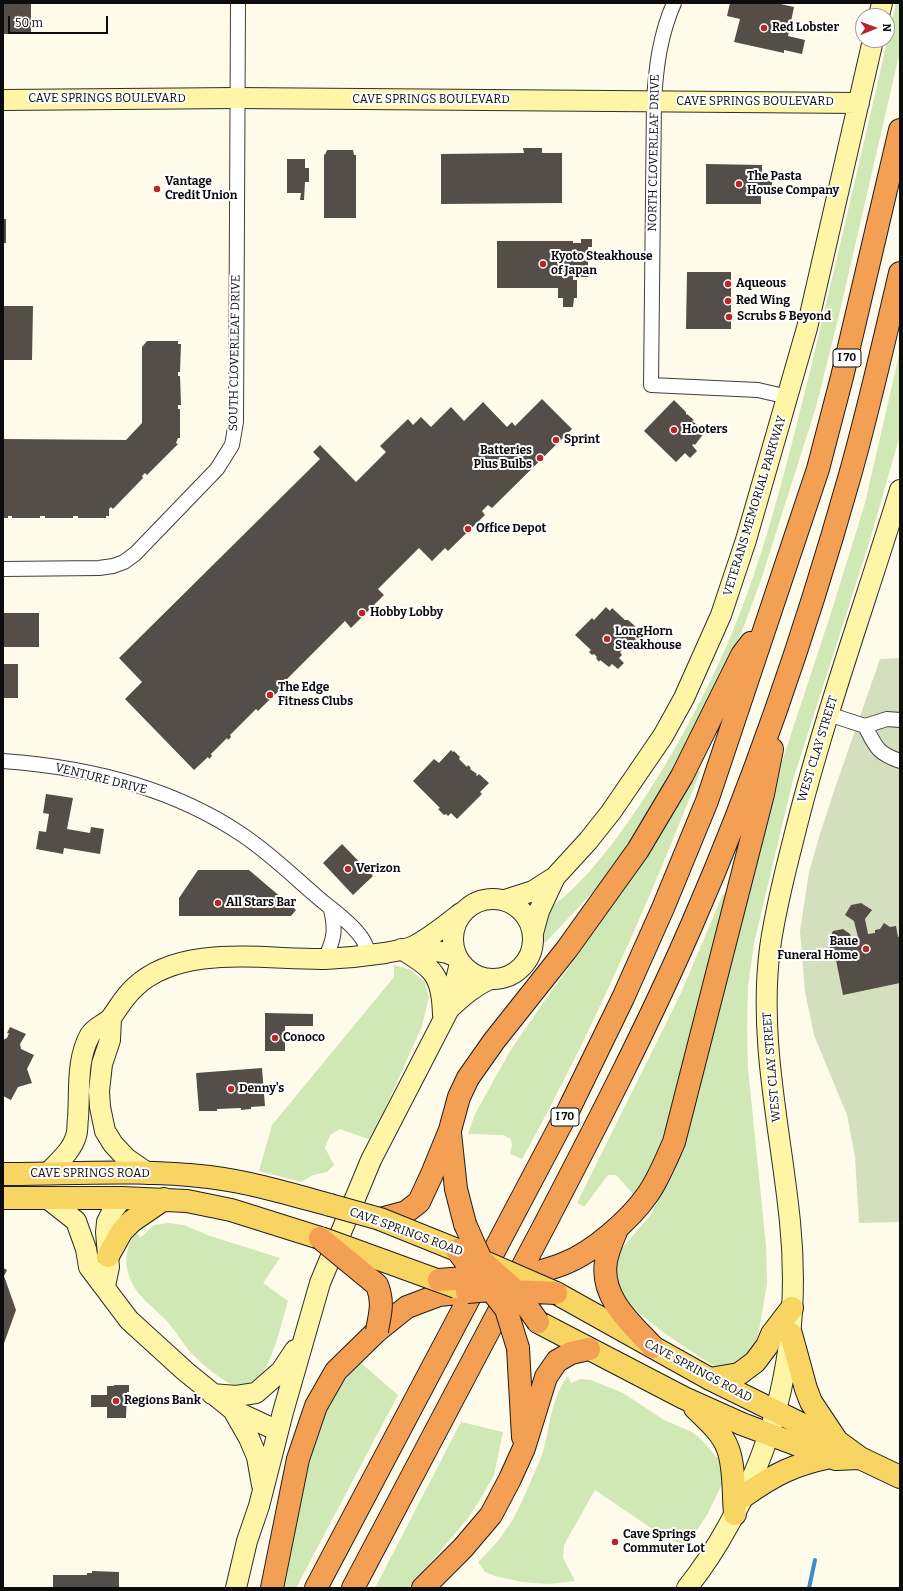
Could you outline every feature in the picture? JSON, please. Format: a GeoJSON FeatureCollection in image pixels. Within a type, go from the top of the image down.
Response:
{"type":"FeatureCollection","features":[{"type":"Feature","properties":{"kind":"highway","name":"I 70"},"geometry":{"type":"LineString","coordinates":[[316,1588],[562,1122],[622,998],[663,908],[707,801],[818,470],[842,377],[900,130]]}},
{"type":"Feature","properties":{"kind":"highway","name":"I 70"},"geometry":{"type":"LineString","coordinates":[[353,1588],[593,1132],[652,1013],[694,921],[740,806],[785,683],[810,608],[850,475],[900,273]]}},
{"type":"Feature","properties":{"kind":"highway"},"geometry":{"type":"LineString","coordinates":[[380,1220],[406,1212],[419,1202],[450,1130],[459,1097],[468,1078],[494,1040],[567,949],[638,850],[682,776],[742,655],[766,624]]}},
{"type":"Feature","properties":{"kind":"highway"},"geometry":{"type":"LineString","coordinates":[[515,1292],[600,1243],[647,1195],[663,1169],[674,1142],[763,794],[785,683]]}},
{"type":"Feature","properties":{"kind":"highway"},"geometry":{"type":"LineString","coordinates":[[450,1130],[456,1189],[465,1224],[483,1279]]}},
{"type":"Feature","properties":{"kind":"highway"},"geometry":{"type":"LineString","coordinates":[[618,1226],[609,1247],[606,1262],[606,1277],[610,1293],[616,1307],[653,1347]]}},
{"type":"Feature","properties":{"kind":"highway"},"geometry":{"type":"LineString","coordinates":[[320,1238],[377,1285],[381,1297],[381,1308],[376,1331]]}},
{"type":"Feature","properties":{"kind":"highway"},"geometry":{"type":"LineString","coordinates":[[272,1588],[298,1459],[316,1406],[336,1371],[376,1331],[407,1307],[483,1279],[515,1292],[556,1293]]}},
{"type":"Feature","properties":{"kind":"highway"},"geometry":{"type":"LineString","coordinates":[[515,1292],[538,1322]]}},
{"type":"Feature","properties":{"kind":"highway"},"geometry":{"type":"LineString","coordinates":[[515,1292],[524,1448]]}},
{"type":"Feature","properties":{"kind":"highway"},"geometry":{"type":"LineString","coordinates":[[423,1588],[462,1548],[491,1515],[524,1448],[546,1376],[557,1360],[571,1353],[589,1348]]}},
{"type":"Feature","properties":{"kind":"main road","name":"VETERANS MEMORIAL PARKWAY"},"geometry":{"type":"LineString","coordinates":[[505,900],[533,891],[555,877],[588,841],[611,812],[662,736],[684,698],[721,615],[734,579],[807,328],[871,48]]}},
{"type":"Feature","properties":{"kind":"main road","name":"CAVE SPRINGS BOULEVARD"},"geometry":{"type":"LineString","coordinates":[[3,100],[237,98],[858,103]]}},
{"type":"Feature","properties":{"kind":"main road","name":"WEST CLAY STREET"},"geometry":{"type":"LineString","coordinates":[[687,1588],[705,1563],[739,1505],[764,1451],[776,1412],[787,1365],[791,1334],[794,1276],[790,1221],[769,1057],[767,979],[770,947],[788,862],[807,784],[900,490]]}},
{"type":"Feature","properties":{"kind":"main road"},"geometry":{"type":"LineString","coordinates":[[461,913],[455,925],[453,938],[454,951],[459,960],[470,972],[482,978],[495,980],[508,977],[520,970],[528,959],[533,946],[533,933],[538,911],[555,877]]}},
{"type":"Feature","properties":{"kind":"main road"},"geometry":{"type":"LineString","coordinates":[[408,948],[471,905],[483,900],[497,898],[505,900],[521,909],[529,920],[533,933]]}},
{"type":"Feature","properties":{"kind":"main road"},"geometry":{"type":"LineString","coordinates":[[408,948],[437,978],[446,1015]]}},
{"type":"Feature","properties":{"kind":"main road"},"geometry":{"type":"LineString","coordinates":[[47,1174],[68,1150],[76,1136],[79,1076],[83,1053],[90,1034],[111,1018],[123,1000],[135,987],[150,976],[167,967],[187,961],[251,957],[325,959],[370,955],[408,948],[447,953],[459,960]]}},
{"type":"Feature","properties":{"kind":"main road"},"geometry":{"type":"LineString","coordinates":[[236,1588],[247,1541],[263,1493],[278,1431],[320,1283],[363,1177],[446,1015],[459,960]]}},
{"type":"Feature","properties":{"kind":"main road"},"geometry":{"type":"LineString","coordinates":[[446,1015],[467,993],[490,979]]}},
{"type":"Feature","properties":{"kind":"main road"},"geometry":{"type":"LineString","coordinates":[[111,1018],[110,1040],[102,1064],[99,1091],[100,1107],[105,1131],[113,1144],[126,1158],[149,1174]]}},
{"type":"Feature","properties":{"kind":"main road","name":"CAVE SPRINGS ROAD"},"geometry":{"type":"LineString","coordinates":[[3,1174],[149,1174],[208,1177],[233,1181],[330,1205],[380,1220],[457,1250],[483,1279]]}},
{"type":"Feature","properties":{"kind":"main road","name":"CAVE SPRINGS ROAD"},"geometry":{"type":"LineString","coordinates":[[3,1198],[122,1198],[164,1200],[187,1202],[231,1210],[320,1238],[440,1280],[483,1279],[515,1292]]}},
{"type":"Feature","properties":{"kind":"main road"},"geometry":{"type":"LineString","coordinates":[[109,1292],[109,1267],[106,1232],[107,1222],[122,1198]]}},
{"type":"Feature","properties":{"kind":"main road"},"geometry":{"type":"LineString","coordinates":[[48,1199],[76,1221],[86,1249],[89,1267],[129,1320],[212,1394],[233,1410],[249,1419],[278,1431]]}},
{"type":"Feature","properties":{"kind":"main road"},"geometry":{"type":"LineString","coordinates":[[108,1256],[122,1231],[132,1221],[164,1200]]}},
{"type":"Feature","properties":{"kind":"main road","name":"CAVE SPRINGS ROAD"},"geometry":{"type":"LineString","coordinates":[[556,1293],[710,1379],[776,1412],[834,1449]]}},
{"type":"Feature","properties":{"kind":"main road"},"geometry":{"type":"LineString","coordinates":[[710,1379],[739,1374],[756,1362],[767,1346],[772,1334],[792,1308]]}},
{"type":"Feature","properties":{"kind":"main road"},"geometry":{"type":"LineString","coordinates":[[538,1322],[684,1398],[769,1435],[834,1449]]}},
{"type":"Feature","properties":{"kind":"main road"},"geometry":{"type":"LineString","coordinates":[[791,1334],[806,1389],[834,1449],[836,1459],[860,1458],[900,1477]]}},
{"type":"Feature","properties":{"kind":"main road"},"geometry":{"type":"LineString","coordinates":[[212,1394],[236,1396],[256,1393],[282,1371],[305,1335]]}},
{"type":"Feature","properties":{"kind":"main road"},"geometry":{"type":"LineString","coordinates":[[684,1398],[716,1430],[728,1449],[739,1505]]}},
{"type":"Feature","properties":{"kind":"main road"},"geometry":{"type":"LineString","coordinates":[[233,1410],[249,1438],[257,1457],[263,1493]]}},
{"type":"Feature","properties":{"kind":"main road"},"geometry":{"type":"LineString","coordinates":[[739,1505],[768,1479],[834,1449]]}},
{"type":"Feature","properties":{"kind":"street","name":"SOUTH CLOVERLEAF DRIVE"},"geometry":{"type":"LineString","coordinates":[[3,569],[99,568],[113,566],[124,562],[148,543],[217,469],[232,445],[236,422],[238,3]]}},
{"type":"Feature","properties":{"kind":"street","name":"NORTH CLOVERLEAF DRIVE"},"geometry":{"type":"LineString","coordinates":[[674,3],[662,37],[656,68],[654,101],[651,385],[758,390],[788,397]]}},
{"type":"Feature","properties":{"kind":"street"},"geometry":{"type":"LineString","coordinates":[[828,714],[865,726],[887,719],[900,720]]}},
{"type":"Feature","properties":{"kind":"street"},"geometry":{"type":"LineString","coordinates":[[865,726],[878,750],[886,756],[900,761]]}},
{"type":"Feature","properties":{"kind":"street","name":"VENTURE DRIVE"},"geometry":{"type":"LineString","coordinates":[[3,761],[60,768],[122,781],[167,796],[192,807],[243,836],[277,861],[331,910],[348,922],[362,938],[370,955]]}},
{"type":"Feature","properties":{"kind":"street"},"geometry":{"type":"LineString","coordinates":[[325,959],[334,935],[334,924],[331,910]]}},
{"type":"Feature","properties":{"kind":"green space"},"geometry":{"type":"Polygon","coordinates":[[[896,3],[900,3],[900,51],[840,311],[816,407],[761,580],[744,626],[706,710],[677,765],[641,825],[606,878],[547,941],[531,953],[538,928],[544,914],[548,909],[564,897],[602,857],[643,801],[657,779],[683,734],[718,665],[748,593],[772,518],[792,443],[833,276],[886,48],[895,48],[896,3]]]}},
{"type":"Feature","properties":{"kind":"green space"},"geometry":{"type":"Polygon","coordinates":[[[900,351],[900,435],[870,540],[793,780],[754,943],[748,987],[748,1068],[766,1246],[767,1284],[758,1336],[754,1346],[747,1355],[739,1361],[725,1366],[715,1367],[667,1335],[638,1312],[619,1291],[613,1270],[617,1254],[649,1217],[674,1173],[687,1138],[772,792],[831,613],[865,503],[900,351]]]}},
{"type":"Feature","properties":{"kind":"green space"},"geometry":{"type":"Polygon","coordinates":[[[900,658],[900,1222],[859,1223],[855,1157],[847,1115],[814,1035],[805,992],[800,931],[809,872],[820,834],[880,659],[900,658]]]}},
{"type":"Feature","properties":{"kind":"green space"},"geometry":{"type":"Polygon","coordinates":[[[697,770],[700,772],[639,920],[572,1065],[522,1159],[510,1154],[512,1146],[511,1139],[503,1135],[468,1134],[475,1114],[510,1051],[577,956],[697,770]]]}},
{"type":"Feature","properties":{"kind":"green space"},"geometry":{"type":"Polygon","coordinates":[[[723,894],[731,897],[668,1122],[652,1167],[634,1195],[616,1175],[608,1175],[584,1207],[577,1203],[681,993],[723,894]]]}},
{"type":"Feature","properties":{"kind":"green space"},"geometry":{"type":"Polygon","coordinates":[[[394,965],[411,970],[425,982],[429,997],[422,1026],[371,1140],[340,1129],[330,1135],[325,1148],[334,1165],[327,1172],[313,1175],[301,1182],[259,1171],[272,1125],[394,977],[394,965]]]}},
{"type":"Feature","properties":{"kind":"green space"},"geometry":{"type":"Polygon","coordinates":[[[168,1223],[184,1225],[210,1236],[280,1258],[263,1283],[288,1301],[272,1354],[257,1384],[235,1386],[228,1383],[209,1369],[191,1353],[167,1322],[135,1289],[127,1270],[126,1259],[130,1243],[136,1233],[141,1237],[154,1225],[168,1223]]]}},
{"type":"Feature","properties":{"kind":"green space"},"geometry":{"type":"Polygon","coordinates":[[[361,1363],[398,1395],[296,1588],[279,1588],[309,1463],[323,1412],[350,1373],[361,1363]]]}},
{"type":"Feature","properties":{"kind":"green space"},"geometry":{"type":"Polygon","coordinates":[[[568,1376],[571,1383],[580,1379],[591,1380],[623,1393],[664,1420],[692,1432],[702,1440],[717,1458],[724,1454],[725,1478],[707,1515],[689,1542],[681,1543],[667,1539],[595,1490],[564,1545],[563,1558],[575,1581],[549,1584],[522,1582],[495,1576],[485,1572],[478,1562],[504,1533],[522,1502],[543,1452],[554,1403],[562,1384],[568,1376]]]}},
{"type":"Feature","properties":{"kind":"green space"},"geometry":{"type":"Polygon","coordinates":[[[461,1422],[503,1432],[494,1475],[468,1518],[409,1588],[375,1588],[461,1422]]]}},
{"type":"Feature","properties":{"kind":"building"},"geometry":{"type":"Polygon","coordinates":[[[3,3],[31,3],[31,34],[3,34],[3,3]]]}},
{"type":"Feature","properties":{"kind":"building","name":"Red Lobster"},"geometry":{"type":"Polygon","coordinates":[[[730,3],[776,3],[794,7],[788,36],[805,40],[802,54],[784,50],[784,53],[734,42],[740,19],[727,16],[730,3]]]}},
{"type":"Feature","properties":{"kind":"building"},"geometry":{"type":"Polygon","coordinates":[[[523,148],[542,148],[542,153],[562,153],[562,203],[441,204],[441,154],[524,153],[523,148]]]}},
{"type":"Feature","properties":{"kind":"building"},"geometry":{"type":"Polygon","coordinates":[[[327,150],[353,150],[354,155],[356,155],[356,218],[324,218],[324,154],[325,155],[327,150]]]}},
{"type":"Feature","properties":{"kind":"building"},"geometry":{"type":"Polygon","coordinates":[[[287,159],[305,159],[305,168],[309,168],[309,182],[305,182],[304,200],[300,200],[301,193],[287,193],[287,159]]]}},
{"type":"Feature","properties":{"kind":"building","name":"The Pasta House Company"},"geometry":{"type":"Polygon","coordinates":[[[706,164],[762,165],[762,176],[772,176],[772,192],[761,192],[761,204],[706,204],[706,164]]]}},
{"type":"Feature","properties":{"kind":"building"},"geometry":{"type":"Polygon","coordinates":[[[3,219],[6,219],[6,243],[3,243],[3,219]]]}},
{"type":"Feature","properties":{"kind":"building","name":"Kyoto Steakhouse of Japan"},"geometry":{"type":"Polygon","coordinates":[[[581,239],[592,239],[592,247],[588,247],[588,277],[573,277],[573,280],[577,280],[577,298],[574,298],[573,307],[563,307],[563,298],[558,298],[558,288],[497,288],[497,241],[573,241],[573,243],[581,243],[581,239]]]}},
{"type":"Feature","properties":{"kind":"building"},"geometry":{"type":"Polygon","coordinates":[[[687,272],[731,272],[731,329],[686,329],[687,272]]]}},
{"type":"Feature","properties":{"kind":"building"},"geometry":{"type":"Polygon","coordinates":[[[3,306],[33,306],[32,360],[3,360],[3,306]]]}},
{"type":"Feature","properties":{"kind":"building"},"geometry":{"type":"Polygon","coordinates":[[[147,341],[178,341],[178,344],[181,344],[180,372],[178,372],[178,376],[180,376],[181,405],[178,405],[178,409],[180,409],[180,438],[178,438],[176,443],[178,444],[147,475],[145,473],[142,476],[143,478],[113,509],[111,507],[109,509],[109,516],[106,516],[106,518],[78,518],[78,516],[73,516],[73,518],[45,518],[45,516],[40,516],[40,518],[12,518],[12,516],[8,516],[8,518],[3,518],[3,439],[126,440],[142,423],[142,347],[147,341]]]}},
{"type":"Feature","properties":{"kind":"building"},"geometry":{"type":"Polygon","coordinates":[[[542,399],[572,429],[492,508],[488,505],[482,511],[485,515],[448,551],[445,548],[432,561],[419,548],[378,589],[384,595],[351,628],[345,621],[285,681],[286,682],[282,688],[258,711],[256,709],[230,735],[231,737],[228,740],[227,738],[211,754],[212,756],[209,759],[208,757],[194,770],[125,699],[142,682],[119,658],[320,459],[313,452],[320,445],[356,482],[386,452],[380,446],[408,419],[413,425],[421,417],[431,427],[451,407],[464,421],[483,402],[507,427],[512,422],[515,426],[542,399]]]}},
{"type":"Feature","properties":{"kind":"building","name":"Hooters"},"geometry":{"type":"Polygon","coordinates":[[[674,400],[686,412],[686,415],[687,414],[694,420],[692,421],[704,430],[702,431],[704,433],[695,445],[692,445],[697,451],[690,458],[685,453],[676,462],[644,431],[674,400]]]}},
{"type":"Feature","properties":{"kind":"building","name":"LongHorn Steakhouse"},"geometry":{"type":"Polygon","coordinates":[[[606,607],[610,611],[612,608],[625,620],[628,620],[635,626],[634,630],[638,634],[634,641],[632,640],[624,650],[623,649],[620,652],[622,655],[619,658],[624,663],[618,669],[612,664],[609,667],[600,660],[599,662],[594,654],[592,655],[589,652],[591,650],[575,635],[592,618],[594,620],[606,607]]]}},
{"type":"Feature","properties":{"kind":"building"},"geometry":{"type":"Polygon","coordinates":[[[3,613],[39,613],[39,647],[3,647],[3,613]]]}},
{"type":"Feature","properties":{"kind":"building"},"geometry":{"type":"Polygon","coordinates":[[[3,664],[18,664],[18,698],[3,698],[3,664]]]}},
{"type":"Feature","properties":{"kind":"building"},"geometry":{"type":"Polygon","coordinates":[[[451,750],[460,757],[459,759],[467,767],[468,765],[471,768],[470,769],[477,774],[477,776],[479,774],[489,783],[480,792],[482,794],[457,819],[451,813],[448,816],[446,814],[444,815],[438,809],[440,808],[413,781],[434,759],[439,763],[451,750]]]}},
{"type":"Feature","properties":{"kind":"building"},"geometry":{"type":"Polygon","coordinates":[[[46,794],[73,798],[67,829],[90,833],[91,827],[104,829],[100,854],[64,848],[63,854],[36,849],[39,831],[46,832],[49,814],[43,813],[46,794]]]}},
{"type":"Feature","properties":{"kind":"building","name":"Verizon"},"geometry":{"type":"Polygon","coordinates":[[[342,844],[373,876],[353,895],[323,863],[342,844]]]}},
{"type":"Feature","properties":{"kind":"building"},"geometry":{"type":"Polygon","coordinates":[[[198,870],[249,870],[296,910],[291,916],[179,916],[179,898],[198,870]]]}},
{"type":"Feature","properties":{"kind":"building","name":"Baue Funeral Home"},"geometry":{"type":"Polygon","coordinates":[[[861,903],[872,910],[865,919],[868,934],[875,933],[875,930],[880,929],[884,923],[890,927],[896,926],[898,937],[900,936],[900,983],[843,995],[834,950],[830,948],[829,939],[833,931],[843,929],[850,934],[851,938],[858,937],[854,921],[845,915],[851,905],[861,903]]]}},
{"type":"Feature","properties":{"kind":"building","name":"Conoco"},"geometry":{"type":"Polygon","coordinates":[[[265,1013],[313,1014],[313,1026],[285,1026],[285,1051],[265,1051],[265,1013]]]}},
{"type":"Feature","properties":{"kind":"building"},"geometry":{"type":"Polygon","coordinates":[[[10,1027],[26,1034],[20,1044],[21,1049],[34,1055],[27,1069],[32,1083],[18,1087],[11,1100],[3,1096],[3,1040],[7,1038],[9,1033],[7,1033],[10,1027]]]}},
{"type":"Feature","properties":{"kind":"building","name":"Denny's"},"geometry":{"type":"Polygon","coordinates":[[[262,1068],[265,1106],[251,1107],[251,1109],[241,1110],[241,1108],[217,1109],[217,1111],[199,1111],[196,1073],[262,1068]]]}},
{"type":"Feature","properties":{"kind":"building"},"geometry":{"type":"Polygon","coordinates":[[[3,1268],[7,1270],[4,1276],[16,1310],[3,1346],[3,1268]]]}},
{"type":"Feature","properties":{"kind":"building"},"geometry":{"type":"Polygon","coordinates":[[[129,1385],[129,1392],[127,1392],[126,1418],[107,1418],[107,1407],[91,1407],[91,1395],[107,1395],[107,1386],[129,1385]]]}},
{"type":"Feature","properties":{"kind":"building"},"geometry":{"type":"Polygon","coordinates":[[[92,1571],[119,1572],[119,1588],[53,1588],[53,1575],[87,1575],[87,1573],[92,1573],[92,1571]]]}},
{"type":"Feature","properties":{"kind":"waterway"},"geometry":{"type":"LineString","coordinates":[[809,1588],[815,1560]]}},
{"type":"Feature","properties":{"kind":"place","name":"Red Lobster"},"geometry":{"type":"Point","coordinates":[764,28]}},
{"type":"Feature","properties":{"kind":"place","name":"The Pasta House Company"},"geometry":{"type":"Point","coordinates":[739,184]}},
{"type":"Feature","properties":{"kind":"place","name":"Vantage Credit Union"},"geometry":{"type":"Point","coordinates":[157,189]}},
{"type":"Feature","properties":{"kind":"place","name":"Kyoto Steakhouse of Japan"},"geometry":{"type":"Point","coordinates":[543,264]}},
{"type":"Feature","properties":{"kind":"place","name":"Aqueous"},"geometry":{"type":"Point","coordinates":[728,284]}},
{"type":"Feature","properties":{"kind":"place","name":"Red Wing"},"geometry":{"type":"Point","coordinates":[728,301]}},
{"type":"Feature","properties":{"kind":"place","name":"Scrubs & Beyond"},"geometry":{"type":"Point","coordinates":[729,317]}},
{"type":"Feature","properties":{"kind":"place","name":"Hooters"},"geometry":{"type":"Point","coordinates":[674,430]}},
{"type":"Feature","properties":{"kind":"place","name":"Sprint"},"geometry":{"type":"Point","coordinates":[556,440]}},
{"type":"Feature","properties":{"kind":"place","name":"Batteries Plus Bulbs"},"geometry":{"type":"Point","coordinates":[540,458]}},
{"type":"Feature","properties":{"kind":"place","name":"Office Depot"},"geometry":{"type":"Point","coordinates":[468,529]}},
{"type":"Feature","properties":{"kind":"place","name":"Hobby Lobby"},"geometry":{"type":"Point","coordinates":[362,613]}},
{"type":"Feature","properties":{"kind":"place","name":"LongHorn Steakhouse"},"geometry":{"type":"Point","coordinates":[607,639]}},
{"type":"Feature","properties":{"kind":"place","name":"The Edge Fitness Clubs"},"geometry":{"type":"Point","coordinates":[270,695]}},
{"type":"Feature","properties":{"kind":"place","name":"Verizon"},"geometry":{"type":"Point","coordinates":[348,869]}},
{"type":"Feature","properties":{"kind":"place","name":"All Stars Bar"},"geometry":{"type":"Point","coordinates":[218,903]}},
{"type":"Feature","properties":{"kind":"place","name":"Baue Funeral Home"},"geometry":{"type":"Point","coordinates":[866,949]}},
{"type":"Feature","properties":{"kind":"place","name":"Conoco"},"geometry":{"type":"Point","coordinates":[275,1038]}},
{"type":"Feature","properties":{"kind":"place","name":"Denny's"},"geometry":{"type":"Point","coordinates":[231,1089]}},
{"type":"Feature","properties":{"kind":"place","name":"Regions Bank"},"geometry":{"type":"Point","coordinates":[116,1401]}},
{"type":"Feature","properties":{"kind":"place","name":"Cave Springs Commuter Lot"},"geometry":{"type":"Point","coordinates":[615,1542]}}]}
